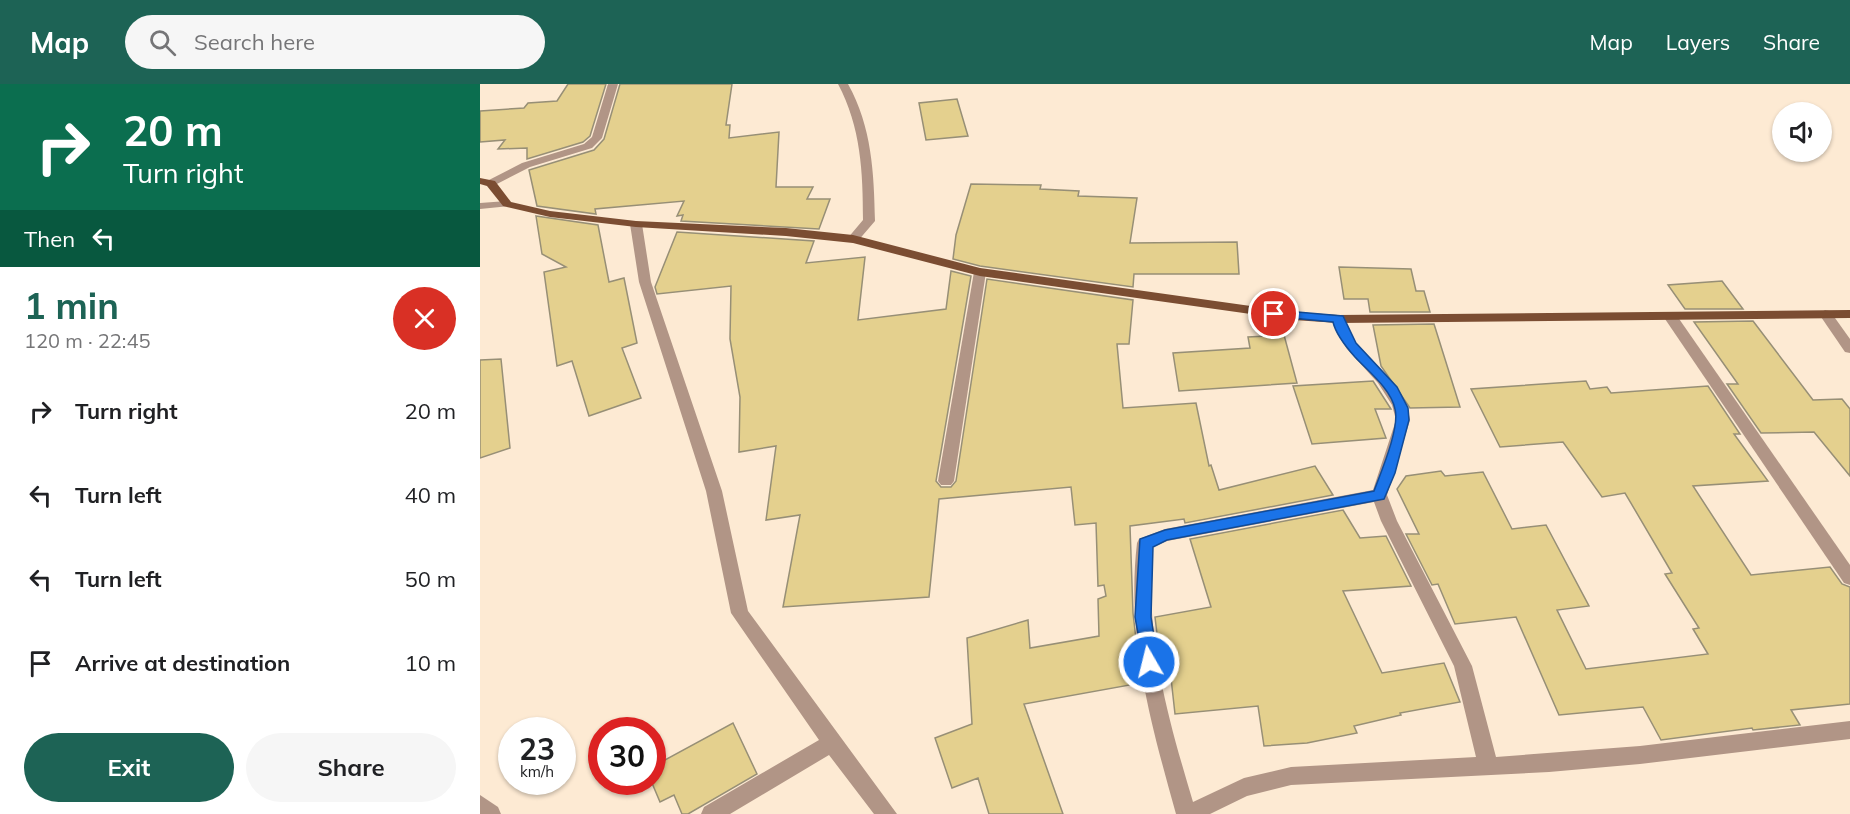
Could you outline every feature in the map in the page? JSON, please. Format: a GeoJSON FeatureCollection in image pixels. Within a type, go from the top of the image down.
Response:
{"type":"FeatureCollection","features":[{"type":"Feature","properties":{"kind":"main road"},"geometry":{"type":"LineString","coordinates":[[485,182],[507,204],[550,214],[636,224],[786,232],[853,239],[980,272],[1294,316],[1338,319],[1850,314]]}},
{"type":"Feature","properties":{"kind":"street"},"geometry":{"type":"LineString","coordinates":[[485,182],[526,165],[588,146],[597,138],[613,84]]}},
{"type":"Feature","properties":{"kind":"street"},"geometry":{"type":"LineString","coordinates":[[843,84],[855,104],[868,159],[869,221],[853,239]]}},
{"type":"Feature","properties":{"kind":"street"},"geometry":{"type":"LineString","coordinates":[[480,206],[507,204]]}},
{"type":"Feature","properties":{"kind":"street"},"geometry":{"type":"LineString","coordinates":[[636,224],[645,282],[714,491],[740,613],[832,743],[887,814]]}},
{"type":"Feature","properties":{"kind":"street"},"geometry":{"type":"LineString","coordinates":[[946,481],[980,272]]}},
{"type":"Feature","properties":{"kind":"street"},"geometry":{"type":"LineString","coordinates":[[1825,314],[1850,349]]}},
{"type":"Feature","properties":{"kind":"street"},"geometry":{"type":"LineString","coordinates":[[1670,316],[1850,578]]}},
{"type":"Feature","properties":{"kind":"street"},"geometry":{"type":"LineString","coordinates":[[1338,319],[1344,335],[1392,390],[1402,408],[1403,420],[1379,495],[1389,521],[1463,666],[1488,765]]}},
{"type":"Feature","properties":{"kind":"street"},"geometry":{"type":"LineString","coordinates":[[1379,495],[1173,533],[1145,543],[1143,617],[1156,707],[1188,814],[1244,787],[1291,776],[1548,763],[1640,755],[1850,730]]}},
{"type":"Feature","properties":{"kind":"street"},"geometry":{"type":"LineString","coordinates":[[711,814],[832,743]]}},
{"type":"Feature","properties":{"kind":"street"},"geometry":{"type":"LineString","coordinates":[[480,805],[491,814]]}},
{"type":"Feature","properties":{"kind":"building"},"geometry":{"type":"Polygon","coordinates":[[[568,84],[606,84],[590,136],[583,142],[527,159],[527,148],[498,149],[505,140],[480,142],[480,111],[524,108],[528,103],[557,101],[568,84]]]}},
{"type":"Feature","properties":{"kind":"building"},"geometry":{"type":"Polygon","coordinates":[[[620,84],[732,84],[726,125],[730,125],[729,138],[779,132],[776,187],[813,187],[807,199],[830,199],[819,229],[681,221],[683,215],[677,216],[684,201],[595,209],[596,214],[537,206],[529,170],[594,150],[604,139],[620,84]]]}},
{"type":"Feature","properties":{"kind":"building"},"geometry":{"type":"Polygon","coordinates":[[[957,99],[968,136],[926,140],[919,103],[957,99]]]}},
{"type":"Feature","properties":{"kind":"building"},"geometry":{"type":"Polygon","coordinates":[[[971,184],[1041,185],[1040,189],[1079,191],[1078,196],[1137,198],[1130,243],[1237,242],[1239,274],[1134,274],[1133,287],[980,266],[953,259],[956,235],[971,184]]]}},
{"type":"Feature","properties":{"kind":"building"},"geometry":{"type":"Polygon","coordinates":[[[536,216],[598,225],[609,282],[624,278],[637,343],[622,348],[641,398],[589,416],[572,361],[557,366],[544,272],[566,267],[542,254],[536,216]]]}},
{"type":"Feature","properties":{"kind":"building"},"geometry":{"type":"Polygon","coordinates":[[[677,232],[814,241],[806,263],[865,257],[858,320],[946,309],[951,271],[971,276],[936,481],[941,487],[951,487],[956,481],[987,279],[1133,300],[1129,344],[1117,344],[1123,408],[1196,403],[1209,466],[1211,465],[1219,490],[1315,466],[1333,495],[1185,523],[1184,519],[1130,526],[1133,613],[1141,683],[1024,704],[1063,814],[989,814],[978,778],[952,788],[935,738],[972,724],[967,638],[1028,620],[1030,648],[1099,636],[1098,599],[1106,596],[1104,585],[1098,586],[1096,523],[1075,525],[1071,487],[939,499],[929,597],[783,607],[800,515],[766,520],[776,446],[739,452],[740,397],[730,339],[731,286],[657,294],[655,287],[677,232]]]}},
{"type":"Feature","properties":{"kind":"building"},"geometry":{"type":"Polygon","coordinates":[[[1339,267],[1411,269],[1416,291],[1424,291],[1430,312],[1370,312],[1368,299],[1344,299],[1339,267]]]}},
{"type":"Feature","properties":{"kind":"building"},"geometry":{"type":"Polygon","coordinates":[[[1722,281],[1743,309],[1685,309],[1668,285],[1722,281]]]}},
{"type":"Feature","properties":{"kind":"building"},"geometry":{"type":"Polygon","coordinates":[[[1753,321],[1813,400],[1842,399],[1850,409],[1850,476],[1814,432],[1761,433],[1727,384],[1738,384],[1694,322],[1753,321]]]}},
{"type":"Feature","properties":{"kind":"building"},"geometry":{"type":"Polygon","coordinates":[[[1434,324],[1460,407],[1410,408],[1381,366],[1373,325],[1434,324]]]}},
{"type":"Feature","properties":{"kind":"building"},"geometry":{"type":"Polygon","coordinates":[[[1284,335],[1297,383],[1179,391],[1173,353],[1250,348],[1248,337],[1284,335]]]}},
{"type":"Feature","properties":{"kind":"building"},"geometry":{"type":"Polygon","coordinates":[[[501,359],[510,448],[480,458],[480,360],[501,359]]]}},
{"type":"Feature","properties":{"kind":"building"},"geometry":{"type":"Polygon","coordinates":[[[1373,381],[1391,409],[1375,409],[1386,438],[1312,444],[1293,386],[1373,381]]]}},
{"type":"Feature","properties":{"kind":"building"},"geometry":{"type":"Polygon","coordinates":[[[1586,381],[1590,389],[1607,387],[1611,393],[1708,386],[1740,434],[1734,434],[1768,481],[1693,486],[1751,575],[1830,567],[1842,584],[1850,587],[1850,704],[1791,710],[1800,725],[1753,730],[1752,728],[1661,740],[1643,707],[1559,715],[1516,617],[1455,624],[1438,584],[1432,585],[1406,534],[1419,534],[1397,489],[1406,476],[1441,471],[1445,476],[1483,472],[1512,529],[1546,525],[1589,606],[1557,610],[1586,669],[1708,654],[1693,629],[1699,628],[1665,574],[1672,573],[1625,493],[1602,497],[1563,442],[1500,447],[1471,389],[1586,381]]]}},
{"type":"Feature","properties":{"kind":"building"},"geometry":{"type":"Polygon","coordinates":[[[1343,510],[1360,538],[1386,536],[1411,586],[1343,591],[1382,673],[1444,663],[1460,702],[1400,713],[1401,715],[1354,726],[1357,733],[1307,743],[1264,746],[1258,706],[1175,714],[1171,678],[1163,679],[1162,676],[1155,617],[1211,607],[1190,539],[1343,510]]]}},
{"type":"Feature","properties":{"kind":"building"},"geometry":{"type":"Polygon","coordinates":[[[733,723],[757,774],[688,814],[682,814],[674,795],[660,802],[657,795],[666,795],[666,759],[733,723]]]}},
{"type":"Feature","properties":{"kind":"route"},"geometry":{"type":"LineString","coordinates":[[1149,662],[1143,617],[1145,543],[1165,535],[1379,495],[1388,473],[1403,420],[1402,408],[1392,390],[1352,346],[1340,328],[1338,319],[1274,314]]}}]}
